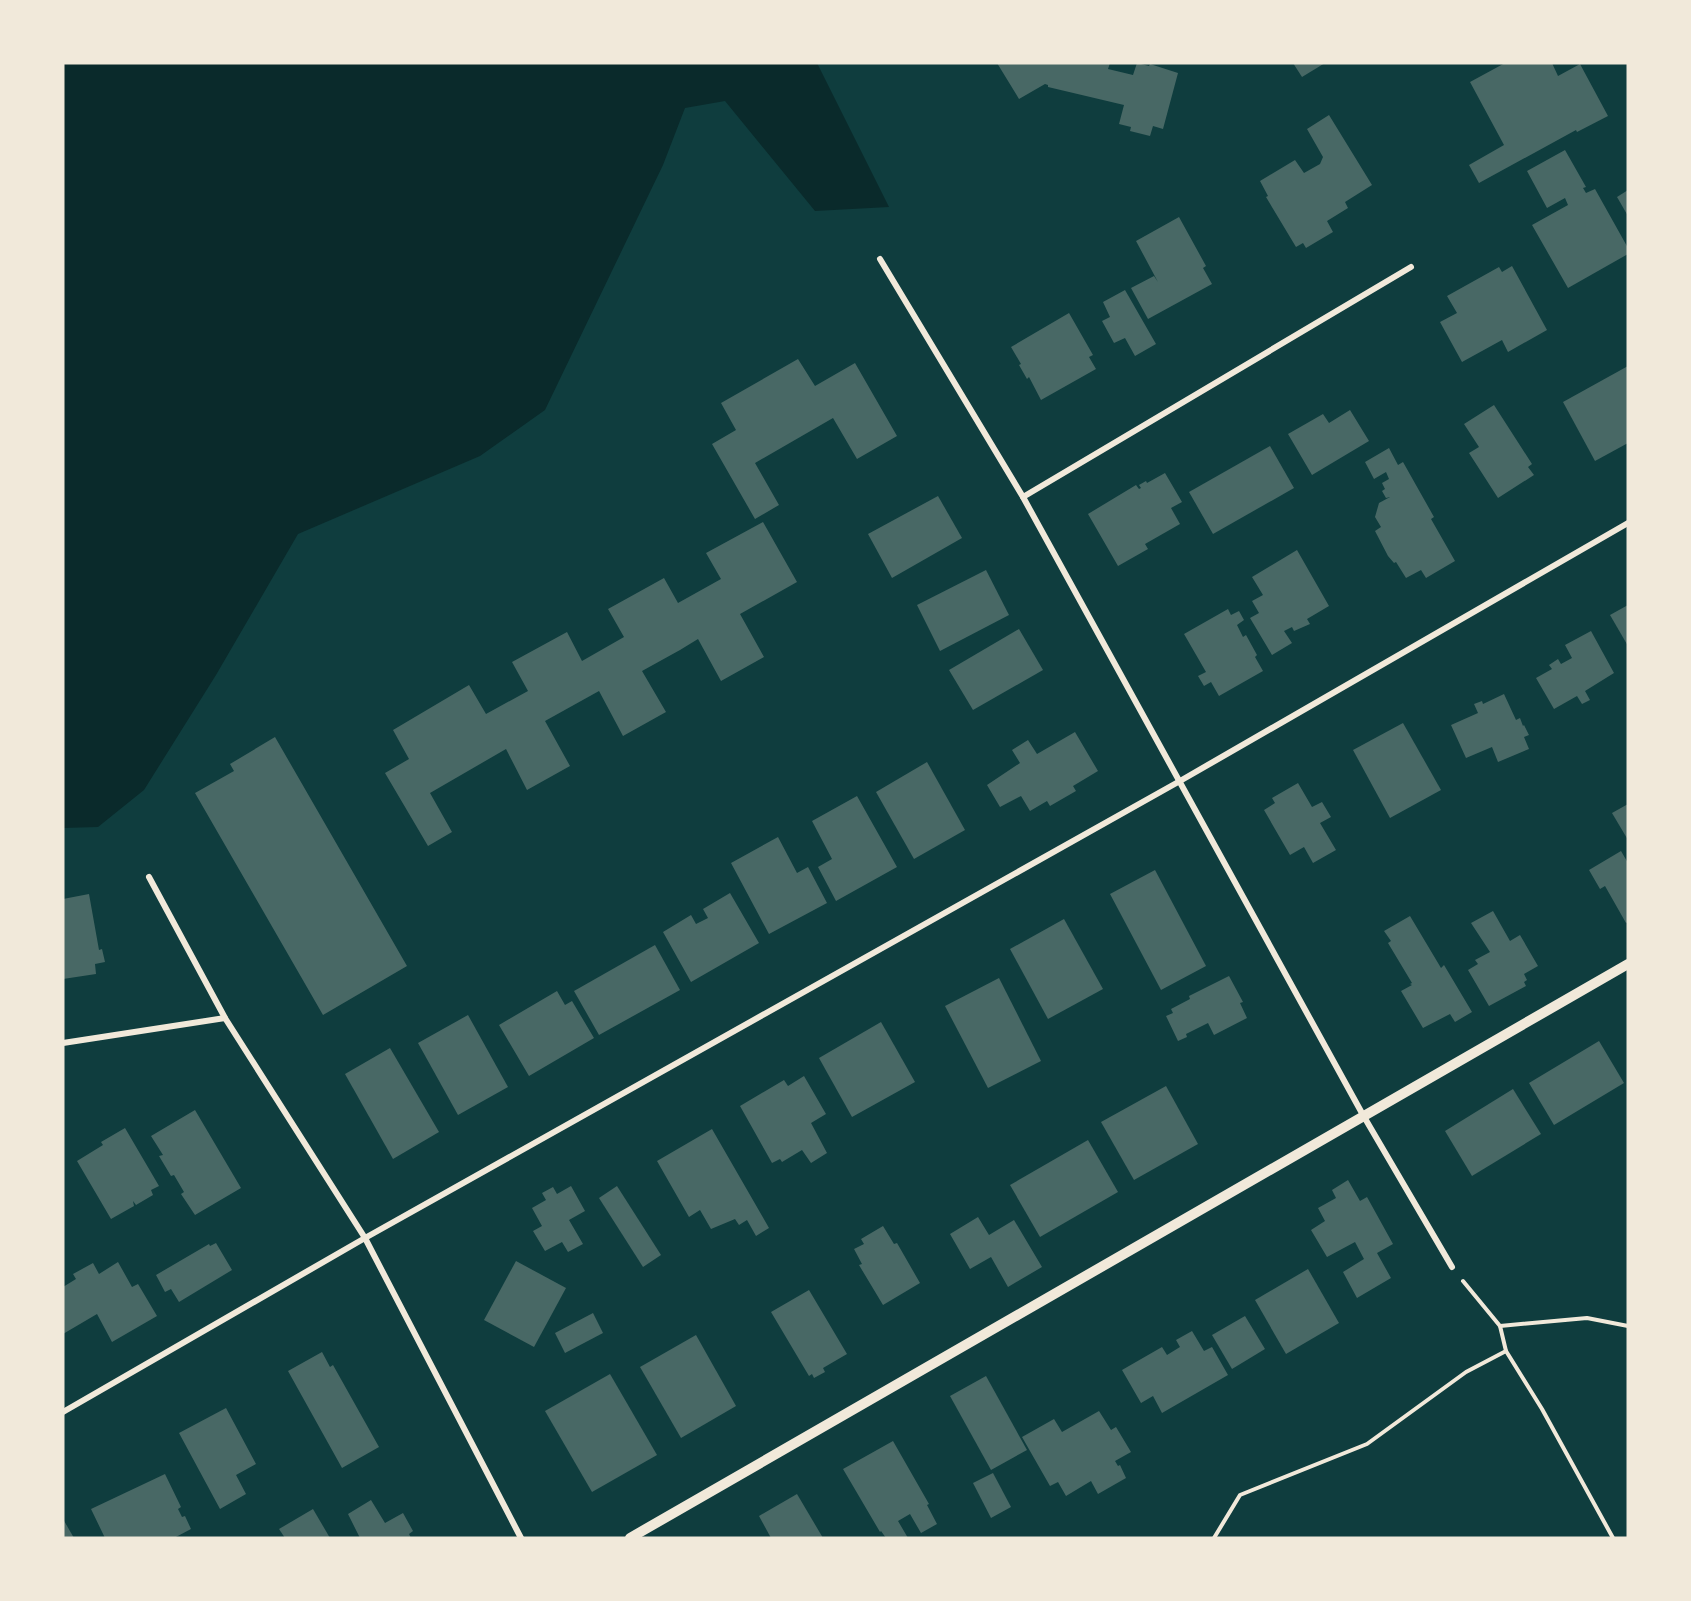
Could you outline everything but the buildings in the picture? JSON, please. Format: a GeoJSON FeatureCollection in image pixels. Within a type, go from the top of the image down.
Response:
{"type":"FeatureCollection","features":[{"type":"Feature","properties":{"kind":"street"},"geometry":{"type":"LineString","coordinates":[[880,259],[1023,497],[1363,1115],[1452,1267]]}},
{"type":"Feature","properties":{"kind":"street"},"geometry":{"type":"LineString","coordinates":[[1023,497],[1411,267]]}},
{"type":"Feature","properties":{"kind":"street"},"geometry":{"type":"LineString","coordinates":[[63,1412],[365,1238],[1180,781],[1628,523]]}},
{"type":"Feature","properties":{"kind":"street"},"geometry":{"type":"LineString","coordinates":[[149,877],[225,1018],[365,1238],[521,1538]]}},
{"type":"Feature","properties":{"kind":"street"},"geometry":{"type":"LineString","coordinates":[[630,1538],[1628,963]]}},
{"type":"Feature","properties":{"kind":"street"},"geometry":{"type":"LineString","coordinates":[[63,1043],[225,1018]]}},
{"type":"Feature","properties":{"kind":"path"},"geometry":{"type":"LineString","coordinates":[[1452,1267],[1500,1326],[1506,1351],[1542,1409],[1613,1538]]}},
{"type":"Feature","properties":{"kind":"path"},"geometry":{"type":"LineString","coordinates":[[1500,1326],[1587,1318],[1628,1326]]}},
{"type":"Feature","properties":{"kind":"path"},"geometry":{"type":"LineString","coordinates":[[1214,1538],[1240,1495],[1367,1444],[1466,1372],[1506,1351]]}},
{"type":"Feature","properties":{"kind":"water"},"geometry":{"type":"Polygon","coordinates":[[[63,63],[817,63],[889,207],[815,211],[725,101],[685,108],[663,165],[545,410],[480,456],[298,534],[216,675],[144,790],[98,827],[63,828],[63,63]]]}}]}
